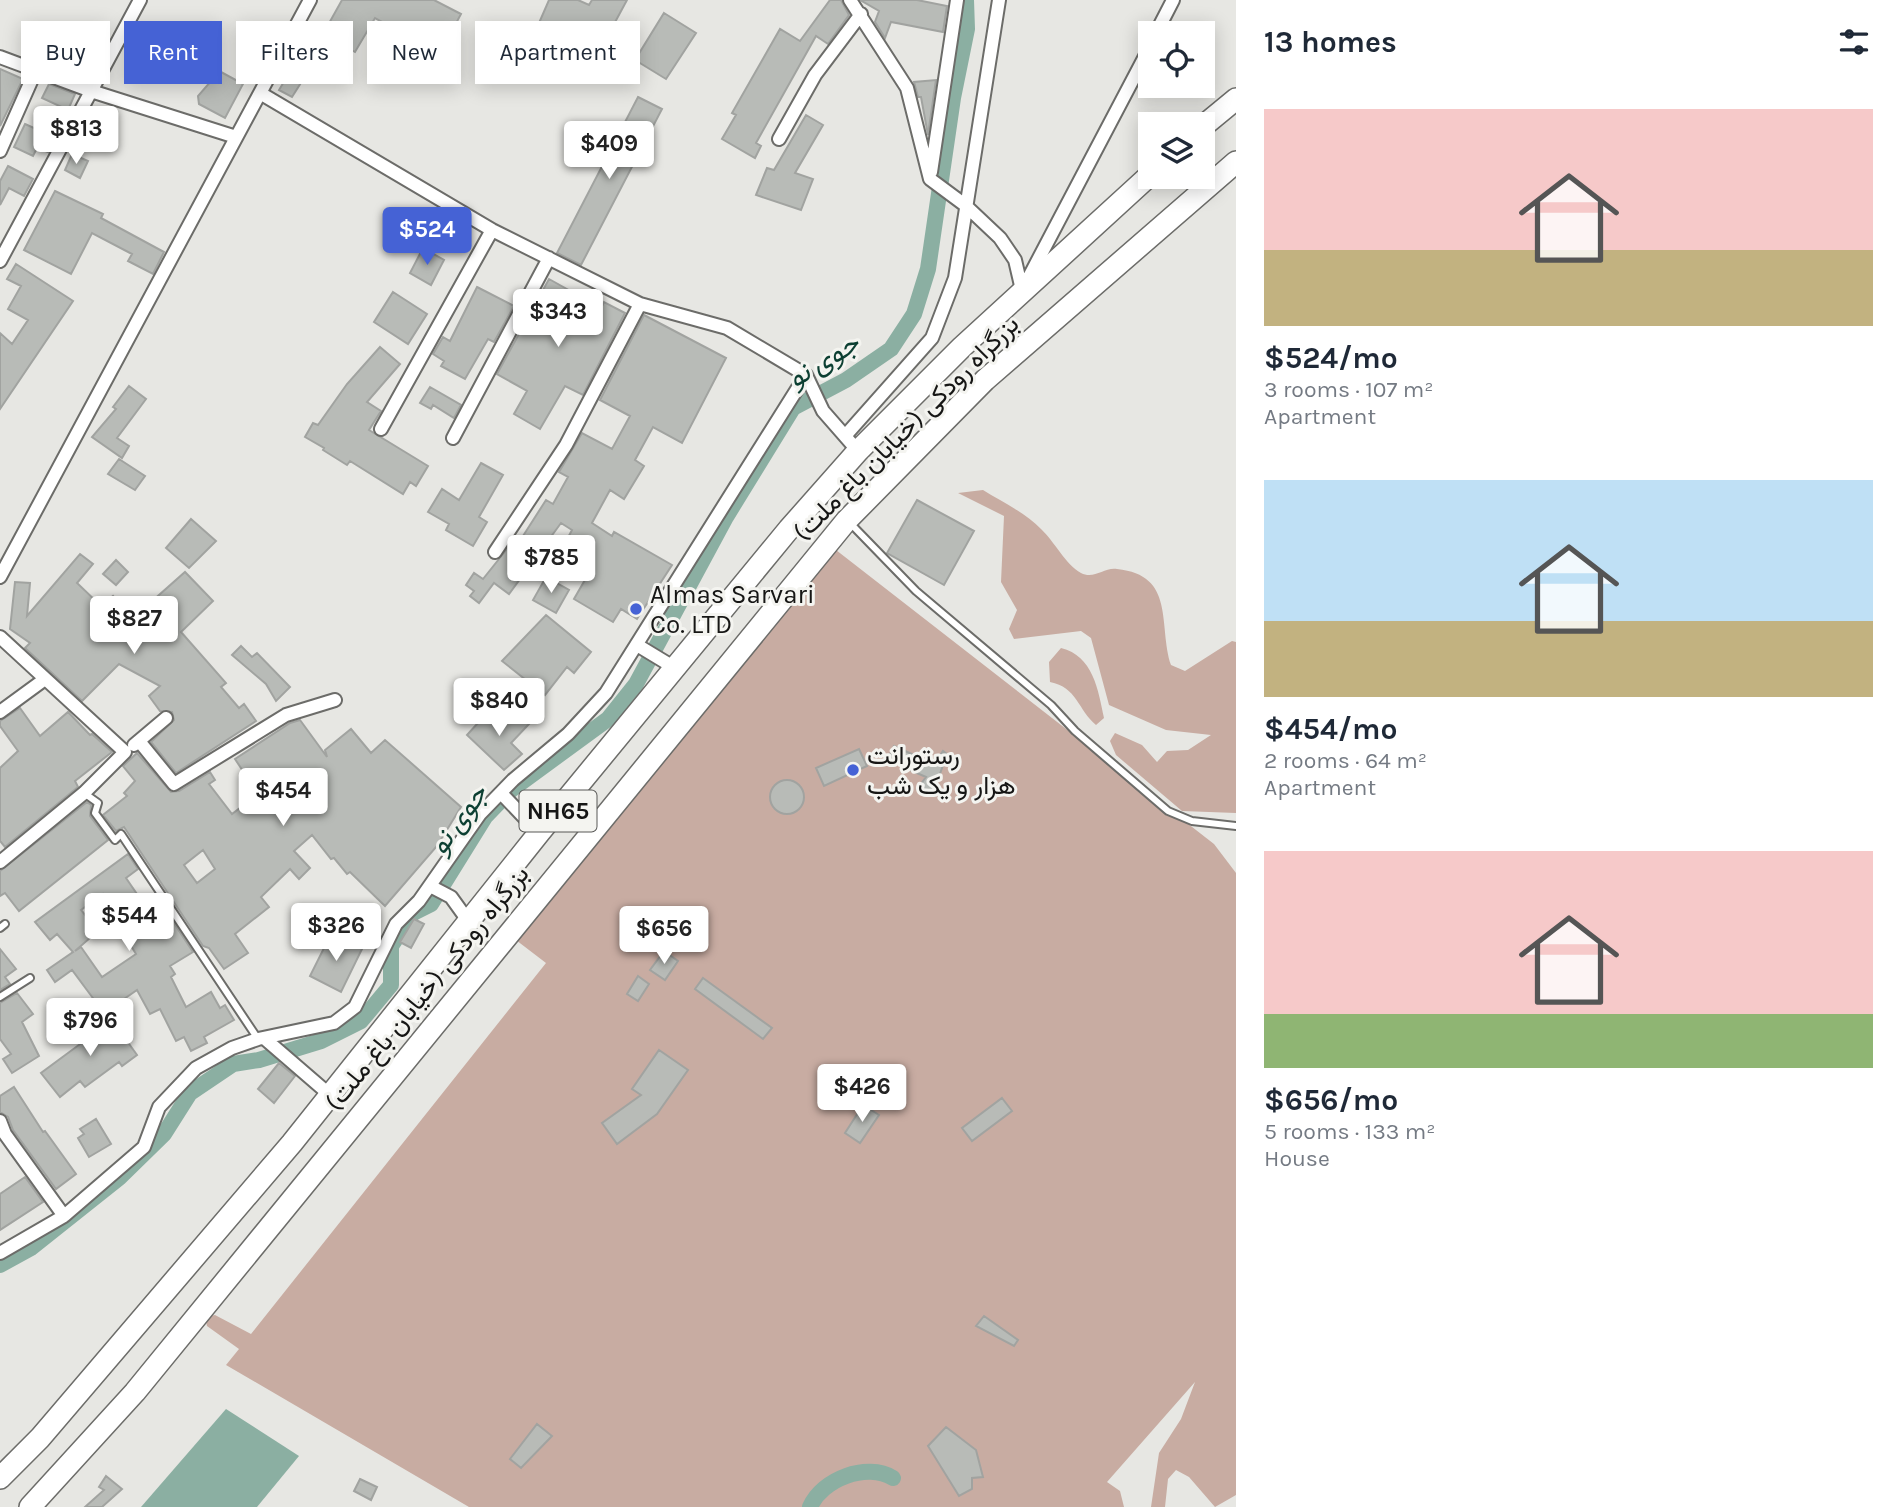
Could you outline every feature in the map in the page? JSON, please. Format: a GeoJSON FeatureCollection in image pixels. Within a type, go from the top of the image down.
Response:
{"type":"FeatureCollection","features":[{"type":"Feature","properties":{"kind":"highway"},"geometry":{"type":"LineString","coordinates":[[1215,116],[1236,99]]}},
{"type":"Feature","properties":{"kind":"highway","name":"بزرگراه رودکی (خیابان باغ ملت)"},"geometry":{"type":"LineString","coordinates":[[30,1507],[135,1392],[847,520],[985,380],[1236,162]]}},
{"type":"Feature","properties":{"kind":"highway","name":"بزرگراه رودکی (خیابان باغ ملت)"},"geometry":{"type":"LineString","coordinates":[[0,1478],[40,1438],[330,1095],[539,834],[669,664],[789,528],[852,444],[1138,186]]}},
{"type":"Feature","properties":{"kind":"street"},"geometry":{"type":"LineString","coordinates":[[0,261],[140,0]]}},
{"type":"Feature","properties":{"kind":"street"},"geometry":{"type":"LineString","coordinates":[[0,577],[310,0]]}},
{"type":"Feature","properties":{"kind":"street"},"geometry":{"type":"LineString","coordinates":[[850,0],[907,88],[930,179],[965,205],[999,238],[1015,260],[1022,290]]}},
{"type":"Feature","properties":{"kind":"street"},"geometry":{"type":"LineString","coordinates":[[930,179],[957,0]]}},
{"type":"Feature","properties":{"kind":"street"},"geometry":{"type":"LineString","coordinates":[[260,93],[492,230],[640,304],[726,328],[806,375],[823,411],[852,444],[932,338],[955,278],[999,0]]}},
{"type":"Feature","properties":{"kind":"street"},"geometry":{"type":"LineString","coordinates":[[1162,21],[1173,0]]}},
{"type":"Feature","properties":{"kind":"street"},"geometry":{"type":"LineString","coordinates":[[779,139],[815,75],[861,14]]}},
{"type":"Feature","properties":{"kind":"street"},"geometry":{"type":"LineString","coordinates":[[0,57],[21,65]]}},
{"type":"Feature","properties":{"kind":"street"},"geometry":{"type":"LineString","coordinates":[[1022,290],[1138,70]]}},
{"type":"Feature","properties":{"kind":"street"},"geometry":{"type":"LineString","coordinates":[[0,151],[30,84]]}},
{"type":"Feature","properties":{"kind":"street"},"geometry":{"type":"LineString","coordinates":[[73,84],[236,137]]}},
{"type":"Feature","properties":{"kind":"street"},"geometry":{"type":"LineString","coordinates":[[381,429],[492,230]]}},
{"type":"Feature","properties":{"kind":"street"},"geometry":{"type":"LineString","coordinates":[[453,438],[549,258]]}},
{"type":"Feature","properties":{"kind":"street"},"geometry":{"type":"LineString","coordinates":[[495,552],[566,445],[640,304]]}},
{"type":"Feature","properties":{"kind":"street"},"geometry":{"type":"LineString","coordinates":[[0,1253],[64,1216],[144,1147],[159,1107],[196,1068],[232,1048],[261,1038],[334,1023],[355,1007],[396,924],[434,888],[480,814],[568,734],[642,648],[806,375]]}},
{"type":"Feature","properties":{"kind":"street"},"geometry":{"type":"LineString","coordinates":[[4,645],[125,752]]}},
{"type":"Feature","properties":{"kind":"street"},"geometry":{"type":"LineString","coordinates":[[642,648],[669,664]]}},
{"type":"Feature","properties":{"kind":"street"},"geometry":{"type":"LineString","coordinates":[[0,712],[45,679]]}},
{"type":"Feature","properties":{"kind":"street"},"geometry":{"type":"LineString","coordinates":[[139,741],[174,784],[286,715],[335,700]]}},
{"type":"Feature","properties":{"kind":"street"},"geometry":{"type":"LineString","coordinates":[[0,862],[84,793],[125,752],[166,718]]}},
{"type":"Feature","properties":{"kind":"street"},"geometry":{"type":"LineString","coordinates":[[501,794],[539,834]]}},
{"type":"Feature","properties":{"kind":"street"},"geometry":{"type":"LineString","coordinates":[[434,888],[451,897],[468,922]]}},
{"type":"Feature","properties":{"kind":"street"},"geometry":{"type":"LineString","coordinates":[[261,1038],[301,1068],[330,1095]]}},
{"type":"Feature","properties":{"kind":"street"},"geometry":{"type":"LineString","coordinates":[[0,1121],[5,1134],[64,1216]]}},
{"type":"Feature","properties":{"kind":"lane"},"geometry":{"type":"LineString","coordinates":[[847,520],[916,592],[1051,705],[1075,731],[1168,811],[1192,821],[1236,826]]}},
{"type":"Feature","properties":{"kind":"lane"},"geometry":{"type":"LineString","coordinates":[[84,793],[98,803],[95,813],[115,840],[121,834],[261,1038]]}},
{"type":"Feature","properties":{"kind":"lane"},"geometry":{"type":"LineString","coordinates":[[0,997],[30,978]]}},
{"type":"Feature","properties":{"kind":"shaded area"},"geometry":{"type":"Polygon","coordinates":[[[983,490],[1035,523],[1081,573],[1090,575],[1117,569],[1136,573],[1148,581],[1157,591],[1161,604],[1171,665],[1185,671],[1232,641],[1236,642],[1236,813],[1182,811],[1116,755],[1110,741],[1115,733],[1142,745],[1157,762],[1167,751],[1188,750],[1211,735],[1166,730],[1109,705],[1091,638],[1081,631],[1014,639],[1009,629],[1017,610],[1001,582],[1004,516],[958,493],[983,490]]]}},
{"type":"Feature","properties":{"kind":"shaded area"},"geometry":{"type":"Polygon","coordinates":[[[836,550],[1214,844],[1236,873],[1236,1495],[1215,1507],[1189,1477],[1176,1470],[1168,1479],[1165,1507],[1151,1507],[1159,1453],[1181,1419],[1195,1382],[1107,1482],[1120,1491],[1124,1507],[469,1507],[226,1365],[239,1349],[207,1326],[205,1317],[215,1315],[251,1334],[546,963],[512,937],[836,550]]]}},
{"type":"Feature","properties":{"kind":"shaded area"},"geometry":{"type":"Polygon","coordinates":[[[1061,648],[1080,658],[1092,675],[1104,718],[1096,725],[1072,694],[1050,682],[1049,662],[1061,648]]]}},
{"type":"Feature","properties":{"kind":"shaded area"},"geometry":{"type":"Polygon","coordinates":[[[226,1409],[299,1456],[257,1507],[141,1507],[226,1409]]]}},
{"type":"Feature","properties":{"kind":"building"},"geometry":{"type":"Polygon","coordinates":[[[342,0],[434,0],[461,14],[457,21],[380,21],[375,18],[373,21],[367,21],[367,32],[355,52],[353,21],[330,21],[342,0]]]}},
{"type":"Feature","properties":{"kind":"building"},"geometry":{"type":"Polygon","coordinates":[[[549,0],[578,0],[589,5],[592,0],[627,0],[616,21],[540,21],[549,0]]]}},
{"type":"Feature","properties":{"kind":"building"},"geometry":{"type":"Polygon","coordinates":[[[830,0],[841,0],[849,15],[828,44],[816,36],[756,143],[761,146],[755,158],[722,139],[736,115],[732,113],[780,29],[800,41],[830,0]]]}},
{"type":"Feature","properties":{"kind":"building"},"geometry":{"type":"Polygon","coordinates":[[[860,0],[917,0],[947,6],[943,32],[891,22],[885,38],[875,22],[879,11],[860,0]]]}},
{"type":"Feature","properties":{"kind":"building"},"geometry":{"type":"Polygon","coordinates":[[[664,13],[696,33],[666,79],[640,63],[640,52],[664,13]]]}},
{"type":"Feature","properties":{"kind":"building"},"geometry":{"type":"Polygon","coordinates":[[[0,69],[21,78],[21,83],[0,126],[0,69]]]}},
{"type":"Feature","properties":{"kind":"building"},"geometry":{"type":"Polygon","coordinates":[[[222,73],[236,80],[236,84],[243,84],[225,118],[199,104],[198,96],[208,84],[222,84],[222,73]]]}},
{"type":"Feature","properties":{"kind":"building"},"geometry":{"type":"Polygon","coordinates":[[[936,80],[928,135],[921,97],[918,97],[914,82],[936,80]]]}},
{"type":"Feature","properties":{"kind":"building"},"geometry":{"type":"Polygon","coordinates":[[[49,84],[75,94],[68,110],[42,98],[49,84]]]}},
{"type":"Feature","properties":{"kind":"building"},"geometry":{"type":"Polygon","coordinates":[[[283,84],[300,84],[292,97],[279,90],[283,84]]]}},
{"type":"Feature","properties":{"kind":"building"},"geometry":{"type":"Polygon","coordinates":[[[638,97],[662,109],[581,265],[557,253],[638,97]]]}},
{"type":"Feature","properties":{"kind":"building"},"geometry":{"type":"Polygon","coordinates":[[[806,115],[823,125],[795,173],[813,179],[801,210],[756,195],[767,168],[774,170],[806,115]]]}},
{"type":"Feature","properties":{"kind":"building"},"geometry":{"type":"Polygon","coordinates":[[[25,124],[54,137],[48,152],[37,148],[33,156],[14,147],[25,124]]]}},
{"type":"Feature","properties":{"kind":"building"},"geometry":{"type":"Polygon","coordinates":[[[72,154],[88,161],[80,178],[65,170],[72,154]]]}},
{"type":"Feature","properties":{"kind":"building"},"geometry":{"type":"Polygon","coordinates":[[[8,166],[33,179],[24,196],[9,188],[0,205],[0,181],[8,166]]]}},
{"type":"Feature","properties":{"kind":"building"},"geometry":{"type":"Polygon","coordinates":[[[55,191],[103,214],[101,218],[164,252],[153,274],[128,261],[132,254],[92,233],[71,274],[24,250],[55,191]]]}},
{"type":"Feature","properties":{"kind":"building"},"geometry":{"type":"Polygon","coordinates":[[[423,248],[444,260],[431,285],[410,273],[423,248]]]}},
{"type":"Feature","properties":{"kind":"building"},"geometry":{"type":"Polygon","coordinates":[[[16,264],[73,301],[0,409],[0,333],[12,344],[28,320],[8,309],[21,286],[7,279],[16,264]]]}},
{"type":"Feature","properties":{"kind":"building"},"geometry":{"type":"Polygon","coordinates":[[[549,279],[601,308],[604,302],[625,313],[583,395],[565,386],[540,429],[514,414],[527,391],[497,374],[549,279]]]}},
{"type":"Feature","properties":{"kind":"building"},"geometry":{"type":"Polygon","coordinates":[[[477,287],[514,306],[494,342],[488,339],[465,379],[441,366],[444,361],[433,354],[443,337],[450,341],[477,287]]]}},
{"type":"Feature","properties":{"kind":"building"},"geometry":{"type":"Polygon","coordinates":[[[393,292],[427,314],[408,344],[374,322],[393,292]]]}},
{"type":"Feature","properties":{"kind":"building"},"geometry":{"type":"Polygon","coordinates":[[[644,315],[726,358],[682,443],[653,427],[635,460],[644,466],[624,499],[610,490],[592,523],[612,536],[614,532],[672,565],[637,619],[621,609],[613,622],[574,599],[593,566],[563,547],[572,530],[561,523],[509,594],[494,583],[479,603],[470,596],[474,591],[466,585],[474,573],[483,579],[511,544],[516,547],[546,500],[553,504],[568,477],[559,472],[582,433],[612,449],[630,416],[600,400],[644,315]]]}},
{"type":"Feature","properties":{"kind":"building"},"geometry":{"type":"Polygon","coordinates":[[[380,347],[400,364],[367,402],[381,411],[369,430],[428,466],[416,486],[410,482],[403,494],[350,461],[347,465],[305,437],[313,423],[318,425],[347,384],[380,347]]]}},
{"type":"Feature","properties":{"kind":"building"},"geometry":{"type":"Polygon","coordinates":[[[129,386],[146,399],[117,438],[129,446],[122,458],[92,437],[116,409],[113,407],[129,386]]]}},
{"type":"Feature","properties":{"kind":"building"},"geometry":{"type":"Polygon","coordinates":[[[430,387],[461,405],[454,418],[433,405],[431,409],[420,403],[430,387]]]}},
{"type":"Feature","properties":{"kind":"building"},"geometry":{"type":"Polygon","coordinates":[[[119,459],[145,476],[135,490],[108,474],[119,459]]]}},
{"type":"Feature","properties":{"kind":"building"},"geometry":{"type":"Polygon","coordinates":[[[481,463],[503,475],[479,517],[487,522],[473,546],[446,530],[449,524],[428,512],[442,489],[459,500],[481,463]]]}},
{"type":"Feature","properties":{"kind":"building"},"geometry":{"type":"Polygon","coordinates":[[[917,500],[974,531],[944,585],[887,553],[917,500]]]}},
{"type":"Feature","properties":{"kind":"building"},"geometry":{"type":"Polygon","coordinates":[[[191,519],[216,541],[189,568],[166,548],[191,519]]]}},
{"type":"Feature","properties":{"kind":"building"},"geometry":{"type":"Polygon","coordinates":[[[80,554],[93,564],[77,583],[101,606],[113,596],[133,618],[185,572],[213,601],[181,632],[226,683],[221,687],[239,708],[244,704],[256,721],[176,773],[151,742],[174,720],[172,712],[160,711],[149,696],[160,686],[119,664],[82,701],[25,648],[30,643],[10,629],[15,582],[30,583],[27,616],[80,554]]]}},
{"type":"Feature","properties":{"kind":"building"},"geometry":{"type":"Polygon","coordinates":[[[116,560],[128,572],[116,585],[103,574],[116,560]]]}},
{"type":"Feature","properties":{"kind":"building"},"geometry":{"type":"Polygon","coordinates":[[[546,577],[569,590],[556,613],[533,600],[546,577]]]}},
{"type":"Feature","properties":{"kind":"building"},"geometry":{"type":"Polygon","coordinates":[[[546,615],[591,652],[574,673],[567,667],[545,695],[502,661],[546,615]]]}},
{"type":"Feature","properties":{"kind":"building"},"geometry":{"type":"Polygon","coordinates":[[[241,646],[252,657],[257,653],[290,687],[276,701],[266,684],[232,655],[241,646]]]}},
{"type":"Feature","properties":{"kind":"building"},"geometry":{"type":"Polygon","coordinates":[[[20,708],[40,736],[68,712],[90,735],[112,752],[75,781],[78,787],[5,847],[0,841],[0,768],[18,751],[0,726],[0,721],[20,708]]]}},
{"type":"Feature","properties":{"kind":"building"},"geometry":{"type":"Polygon","coordinates":[[[488,712],[503,726],[516,712],[529,724],[511,743],[522,754],[504,770],[467,735],[488,712]]]}},
{"type":"Feature","properties":{"kind":"building"},"geometry":{"type":"Polygon","coordinates":[[[300,720],[327,757],[325,750],[351,729],[371,753],[385,740],[461,807],[437,846],[385,906],[350,872],[347,874],[334,858],[331,859],[312,835],[294,851],[310,868],[299,879],[290,869],[261,897],[269,907],[235,934],[248,953],[224,969],[209,948],[203,946],[124,827],[116,831],[103,815],[127,796],[124,793],[135,781],[123,766],[137,753],[171,792],[179,791],[210,772],[215,780],[209,784],[232,814],[258,794],[235,759],[290,723],[300,720]],[[203,850],[184,865],[197,883],[215,869],[203,850]]]}},
{"type":"Feature","properties":{"kind":"building"},"geometry":{"type":"Polygon","coordinates":[[[894,746],[934,764],[943,751],[947,754],[936,785],[929,796],[917,789],[926,777],[887,760],[894,746]]]}},
{"type":"Feature","properties":{"kind":"building"},"geometry":{"type":"Polygon","coordinates":[[[859,749],[867,766],[824,786],[816,768],[859,749]]]}},
{"type":"Feature","properties":{"kind":"building"},"geometry":{"type":"Polygon","coordinates":[[[787,780],[799,785],[804,797],[799,809],[787,814],[775,809],[770,797],[775,785],[787,780]]]}},
{"type":"Feature","properties":{"kind":"building"},"geometry":{"type":"Polygon","coordinates":[[[87,802],[91,805],[90,816],[108,840],[19,911],[5,893],[0,896],[0,871],[87,802]]]}},
{"type":"Feature","properties":{"kind":"building"},"geometry":{"type":"Polygon","coordinates":[[[128,854],[138,869],[126,878],[148,910],[160,902],[193,952],[170,966],[175,974],[171,977],[186,1007],[211,992],[220,1008],[225,1005],[234,1020],[204,1037],[207,1043],[191,1051],[184,1037],[176,1041],[160,1009],[150,1014],[137,990],[104,1013],[72,970],[55,982],[47,970],[73,952],[57,934],[50,940],[35,922],[128,854]],[[103,894],[81,910],[98,931],[75,951],[81,947],[102,977],[136,954],[120,928],[124,925],[103,894]]]}},
{"type":"Feature","properties":{"kind":"building"},"geometry":{"type":"Polygon","coordinates":[[[414,919],[424,924],[411,948],[400,942],[414,919]]]}},
{"type":"Feature","properties":{"kind":"building"},"geometry":{"type":"Polygon","coordinates":[[[331,934],[362,949],[341,992],[310,976],[331,934]]]}},
{"type":"Feature","properties":{"kind":"building"},"geometry":{"type":"Polygon","coordinates":[[[0,949],[16,969],[5,977],[10,984],[0,990],[0,949]]]}},
{"type":"Feature","properties":{"kind":"building"},"geometry":{"type":"Polygon","coordinates":[[[664,951],[678,961],[665,980],[650,970],[664,951]]]}},
{"type":"Feature","properties":{"kind":"building"},"geometry":{"type":"Polygon","coordinates":[[[638,976],[649,984],[638,1001],[627,994],[638,976]]]}},
{"type":"Feature","properties":{"kind":"building"},"geometry":{"type":"Polygon","coordinates":[[[703,978],[772,1028],[763,1039],[695,989],[703,978]]]}},
{"type":"Feature","properties":{"kind":"building"},"geometry":{"type":"Polygon","coordinates":[[[17,993],[33,1014],[22,1022],[39,1056],[12,1073],[3,1059],[11,1054],[0,1039],[0,1003],[17,993]]]}},
{"type":"Feature","properties":{"kind":"building"},"geometry":{"type":"Polygon","coordinates":[[[109,1016],[137,1055],[122,1066],[119,1062],[85,1087],[80,1081],[60,1097],[41,1073],[87,1039],[83,1035],[109,1016]]]}},
{"type":"Feature","properties":{"kind":"building"},"geometry":{"type":"Polygon","coordinates":[[[659,1050],[688,1070],[657,1114],[617,1144],[602,1123],[641,1095],[632,1089],[659,1050]]]}},
{"type":"Feature","properties":{"kind":"building"},"geometry":{"type":"Polygon","coordinates":[[[279,1063],[295,1076],[274,1103],[258,1089],[279,1063]]]}},
{"type":"Feature","properties":{"kind":"building"},"geometry":{"type":"Polygon","coordinates":[[[14,1087],[43,1132],[45,1131],[76,1174],[56,1189],[13,1130],[8,1117],[0,1112],[0,1096],[14,1087]]]}},
{"type":"Feature","properties":{"kind":"building"},"geometry":{"type":"Polygon","coordinates":[[[1002,1098],[1012,1111],[972,1141],[962,1128],[1002,1098]]]}},
{"type":"Feature","properties":{"kind":"building"},"geometry":{"type":"Polygon","coordinates":[[[863,1105],[879,1115],[860,1143],[845,1133],[863,1105]]]}},
{"type":"Feature","properties":{"kind":"building"},"geometry":{"type":"Polygon","coordinates":[[[96,1119],[111,1144],[89,1157],[78,1138],[84,1134],[80,1129],[96,1119]]]}},
{"type":"Feature","properties":{"kind":"building"},"geometry":{"type":"Polygon","coordinates":[[[25,1177],[43,1202],[0,1230],[0,1194],[25,1177]]]}},
{"type":"Feature","properties":{"kind":"building"},"geometry":{"type":"Polygon","coordinates":[[[984,1316],[1018,1340],[1014,1346],[976,1326],[984,1316]]]}},
{"type":"Feature","properties":{"kind":"building"},"geometry":{"type":"Polygon","coordinates":[[[537,1424],[552,1436],[521,1468],[510,1459],[537,1424]]]}},
{"type":"Feature","properties":{"kind":"building"},"geometry":{"type":"Polygon","coordinates":[[[946,1427],[976,1450],[983,1477],[972,1478],[972,1489],[959,1496],[928,1446],[946,1427]]]}},
{"type":"Feature","properties":{"kind":"building"},"geometry":{"type":"Polygon","coordinates":[[[106,1476],[122,1489],[102,1507],[85,1507],[104,1490],[99,1487],[106,1476]]]}},
{"type":"Feature","properties":{"kind":"building"},"geometry":{"type":"Polygon","coordinates":[[[360,1479],[377,1487],[371,1500],[354,1491],[360,1479]]]}},
{"type":"Feature","properties":{"kind":"waterway","name":"جوی نو"},"geometry":{"type":"LineString","coordinates":[[0,1265],[31,1248],[119,1178],[164,1134],[190,1093],[233,1064],[259,1060],[321,1041],[361,1021],[391,985],[391,946],[413,913],[431,904],[485,817],[511,790],[608,719],[636,684],[726,517],[793,408],[846,380],[891,349],[914,314],[928,269],[953,98],[967,29],[966,0]]}},
{"type":"Feature","properties":{"kind":"waterway"},"geometry":{"type":"LineString","coordinates":[[810,1507],[824,1488],[846,1476],[871,1472],[893,1478]]}},
{"type":"Feature","properties":{"kind":"place","name":"Almas Sarvari Co. LTD"},"geometry":{"type":"Point","coordinates":[636,609]}},
{"type":"Feature","properties":{"kind":"place","name":"رستورانت هزار و یک شب"},"geometry":{"type":"Point","coordinates":[853,770]}}]}
